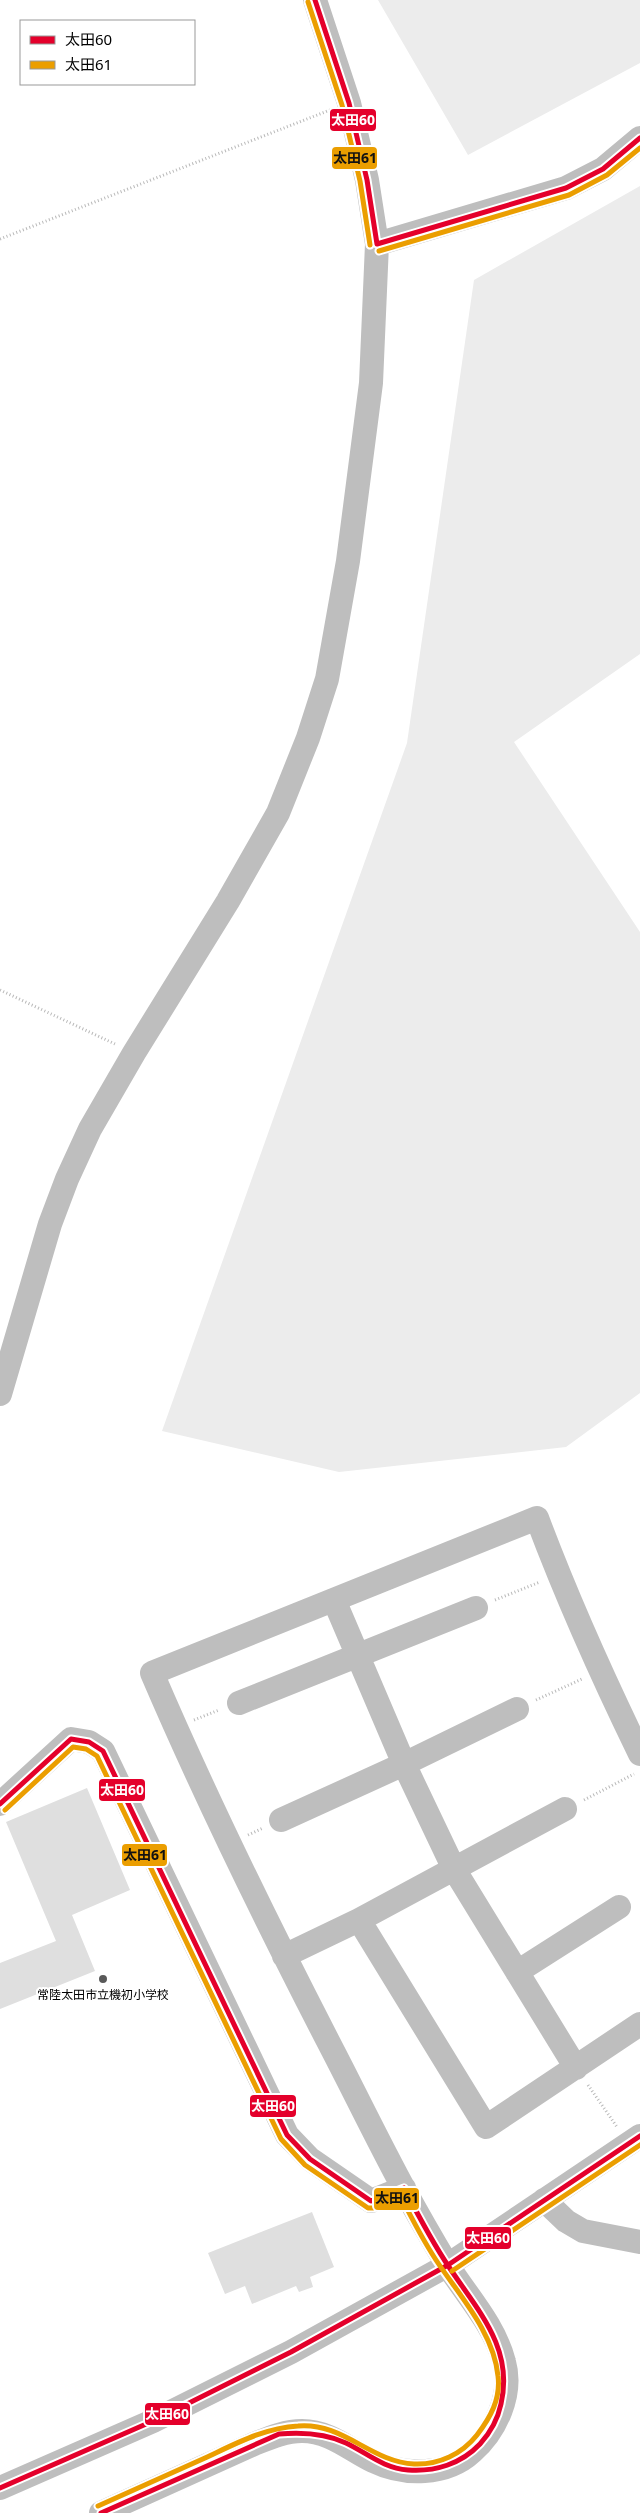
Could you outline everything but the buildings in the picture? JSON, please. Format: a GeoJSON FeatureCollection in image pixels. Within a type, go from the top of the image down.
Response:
{"type":"FeatureCollection","features":[{"type":"Feature","properties":{"kind":"street"},"geometry":{"type":"LineString","coordinates":[[0,1394],[50,1224],[67,1179],[90,1129],[134,1053],[228,901],[278,813],[308,738],[327,679],[348,561],[371,383],[378,244],[367,180],[349,103],[315,0]]}},
{"type":"Feature","properties":{"kind":"street"},"geometry":{"type":"LineString","coordinates":[[378,244],[566,188],[604,169],[640,138]]}},
{"type":"Feature","properties":{"kind":"street"},"geometry":{"type":"LineString","coordinates":[[101,2513],[279,2434],[303,2431],[323,2436],[345,2443],[372,2461],[395,2469],[428,2472],[454,2464],[471,2453],[485,2439],[495,2423],[507,2385],[505,2364],[487,2322],[448,2265],[404,2188],[284,1956],[229,1844],[152,1673],[537,1518],[558,1575],[600,1671],[640,1754]]}},
{"type":"Feature","properties":{"kind":"street"},"geometry":{"type":"LineString","coordinates":[[334,1600],[404,1764],[454,1869],[576,2068]]}},
{"type":"Feature","properties":{"kind":"street"},"geometry":{"type":"LineString","coordinates":[[239,1703],[476,1608]]}},
{"type":"Feature","properties":{"kind":"street"},"geometry":{"type":"LineString","coordinates":[[282,1820],[517,1709]]}},
{"type":"Feature","properties":{"kind":"street"},"geometry":{"type":"LineString","coordinates":[[0,1804],[70,1740],[89,1742],[103,1751],[287,2135],[310,2159],[371,2202],[404,2188]]}},
{"type":"Feature","properties":{"kind":"street"},"geometry":{"type":"LineString","coordinates":[[284,1956],[360,1920],[565,1809]]}},
{"type":"Feature","properties":{"kind":"street"},"geometry":{"type":"LineString","coordinates":[[517,1972],[619,1907]]}},
{"type":"Feature","properties":{"kind":"street"},"geometry":{"type":"LineString","coordinates":[[360,1920],[486,2127],[640,2024]]}},
{"type":"Feature","properties":{"kind":"street"},"geometry":{"type":"LineString","coordinates":[[0,2488],[153,2421],[291,2352],[448,2265],[634,2139]]}},
{"type":"Feature","properties":{"kind":"street"},"geometry":{"type":"LineString","coordinates":[[544,2200],[566,2221],[583,2231],[640,2242]]}},
{"type":"Feature","properties":{"kind":"path"},"geometry":{"type":"LineString","coordinates":[[0,239],[349,103]]}},
{"type":"Feature","properties":{"kind":"path"},"geometry":{"type":"LineString","coordinates":[[0,990],[134,1053]]}},
{"type":"Feature","properties":{"kind":"path"},"geometry":{"type":"LineString","coordinates":[[476,1608],[558,1575]]}},
{"type":"Feature","properties":{"kind":"path"},"geometry":{"type":"LineString","coordinates":[[517,1709],[600,1671]]}},
{"type":"Feature","properties":{"kind":"path"},"geometry":{"type":"LineString","coordinates":[[175,1727],[239,1703]]}},
{"type":"Feature","properties":{"kind":"path"},"geometry":{"type":"LineString","coordinates":[[565,1809],[640,1771]]}},
{"type":"Feature","properties":{"kind":"path"},"geometry":{"type":"LineString","coordinates":[[229,1844],[282,1820]]}},
{"type":"Feature","properties":{"kind":"path"},"geometry":{"type":"LineString","coordinates":[[576,2068],[634,2139]]}},
{"type":"Feature","properties":{"kind":"shaded area"},"geometry":{"type":"Polygon","coordinates":[[[378,0],[640,0],[640,63],[468,155],[378,0]]]}},
{"type":"Feature","properties":{"kind":"shaded area"},"geometry":{"type":"Polygon","coordinates":[[[640,186],[640,654],[514,742],[640,932],[640,1393],[566,1447],[339,1472],[162,1431],[407,743],[474,280],[640,186]]]}},
{"type":"Feature","properties":{"kind":"transit line","name":"太田60"},"geometry":{"type":"LineString","coordinates":[[315,0],[349,103],[367,180],[377,244]]}},
{"type":"Feature","properties":{"kind":"transit line","name":"太田61"},"geometry":{"type":"LineString","coordinates":[[308,2],[342,105],[360,181],[370,245]]}},
{"type":"Feature","properties":{"kind":"transit line","name":"太田60"},"geometry":{"type":"LineString","coordinates":[[377,244],[566,188],[603,169],[640,138]]}},
{"type":"Feature","properties":{"kind":"transit line","name":"太田61"},"geometry":{"type":"LineString","coordinates":[[379,251],[569,195],[607,175],[640,148]]}},
{"type":"Feature","properties":{"kind":"transit line","name":"太田60"},"geometry":{"type":"LineString","coordinates":[[0,1804],[71,1739],[89,1742],[103,1751],[287,2135],[310,2159],[371,2201],[404,2188]]}},
{"type":"Feature","properties":{"kind":"transit line","name":"太田61"},"geometry":{"type":"LineString","coordinates":[[5,1810],[73,1747],[86,1749],[97,1756],[281,2139],[305,2165],[368,2208],[373,2208],[401,2197],[431,2252],[483,2330],[495,2360],[498,2376],[498,2393],[494,2408],[482,2429],[471,2442],[457,2453],[432,2463],[414,2464],[399,2462],[384,2457],[329,2430],[314,2426],[285,2427],[239,2442],[98,2506]]}},
{"type":"Feature","properties":{"kind":"transit line","name":"太田60"},"geometry":{"type":"LineString","coordinates":[[0,2488],[153,2421],[291,2352],[448,2265],[640,2136]]}},
{"type":"Feature","properties":{"kind":"transit line","name":"太田61"},"geometry":{"type":"LineString","coordinates":[[452,2271],[640,2145]]}},
{"type":"Feature","properties":{"kind":"transit line","name":"太田60"},"geometry":{"type":"LineString","coordinates":[[101,2513],[279,2434],[305,2433],[330,2437],[346,2443],[383,2463],[408,2470],[428,2470],[456,2462],[480,2444],[493,2425],[501,2404],[504,2384],[498,2348],[482,2315],[437,2248],[404,2188]]}},
{"type":"Feature","properties":{"kind":"place","name":"常陸太田市立機初小学校"},"geometry":{"type":"Point","coordinates":[103,1979]}}]}
